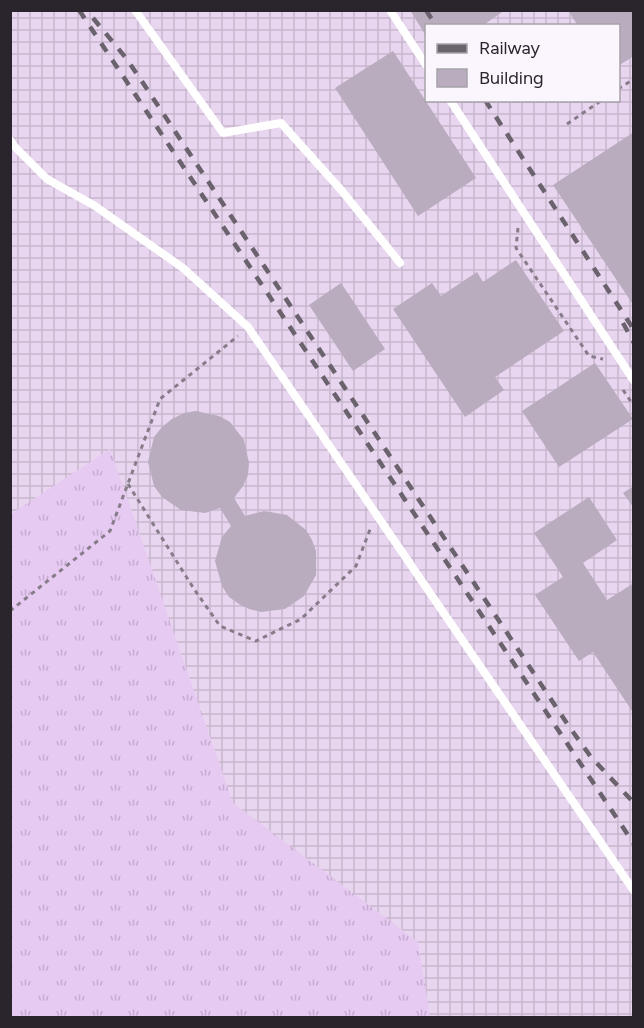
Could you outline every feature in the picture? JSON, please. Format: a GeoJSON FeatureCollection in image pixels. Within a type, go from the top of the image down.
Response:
{"type":"FeatureCollection","features":[{"type":"Feature","properties":{"kind":"lane"},"geometry":{"type":"LineString","coordinates":[[135,10],[223,133],[281,123],[342,191],[400,263]]}},
{"type":"Feature","properties":{"kind":"lane"},"geometry":{"type":"LineString","coordinates":[[390,10],[425,63]]}},
{"type":"Feature","properties":{"kind":"lane"},"geometry":{"type":"LineString","coordinates":[[451,102],[633,381]]}},
{"type":"Feature","properties":{"kind":"lane"},"geometry":{"type":"LineString","coordinates":[[10,140],[47,179],[95,206],[183,268],[248,327],[633,891]]}},
{"type":"Feature","properties":{"kind":"path"},"geometry":{"type":"LineString","coordinates":[[620,88],[633,79]]}},
{"type":"Feature","properties":{"kind":"path"},"geometry":{"type":"LineString","coordinates":[[567,124],[599,102]]}},
{"type":"Feature","properties":{"kind":"path"},"geometry":{"type":"LineString","coordinates":[[518,225],[516,248],[589,356],[604,360]]}},
{"type":"Feature","properties":{"kind":"path"},"geometry":{"type":"LineString","coordinates":[[10,611],[110,531],[160,399],[248,327]]}},
{"type":"Feature","properties":{"kind":"path"},"geometry":{"type":"LineString","coordinates":[[622,387],[633,406]]}},
{"type":"Feature","properties":{"kind":"path"},"geometry":{"type":"LineString","coordinates":[[128,484],[220,626],[256,641],[301,619],[356,566],[376,513]]}},
{"type":"Feature","properties":{"kind":"shaded area"},"geometry":{"type":"Polygon","coordinates":[[[11,11],[633,11],[633,1017],[319,1017],[11,522],[11,11]]]}},
{"type":"Feature","properties":{"kind":"green space"},"geometry":{"type":"Polygon","coordinates":[[[110,449],[233,803],[418,942],[430,1017],[11,1017],[11,514],[110,449]]]}},
{"type":"Feature","properties":{"kind":"building"},"geometry":{"type":"Polygon","coordinates":[[[410,10],[505,10],[485,24],[425,24],[425,34],[410,10]]]}},
{"type":"Feature","properties":{"kind":"building"},"geometry":{"type":"Polygon","coordinates":[[[568,10],[634,10],[634,56],[620,65],[620,24],[577,24],[568,10]]]}},
{"type":"Feature","properties":{"kind":"building"},"geometry":{"type":"Polygon","coordinates":[[[393,51],[476,178],[418,216],[335,88],[393,51]]]}},
{"type":"Feature","properties":{"kind":"building"},"geometry":{"type":"Polygon","coordinates":[[[634,132],[634,306],[553,185],[634,132]]]}},
{"type":"Feature","properties":{"kind":"building"},"geometry":{"type":"Polygon","coordinates":[[[516,260],[564,331],[495,377],[504,390],[465,417],[393,309],[432,283],[441,296],[477,272],[483,282],[516,260]]]}},
{"type":"Feature","properties":{"kind":"building"},"geometry":{"type":"Polygon","coordinates":[[[341,283],[385,349],[353,371],[309,305],[341,283]]]}},
{"type":"Feature","properties":{"kind":"building"},"geometry":{"type":"Polygon","coordinates":[[[595,363],[633,419],[559,467],[522,411],[595,363]]]}},
{"type":"Feature","properties":{"kind":"building"},"geometry":{"type":"Polygon","coordinates":[[[196,411],[219,416],[230,422],[244,440],[249,463],[248,475],[234,498],[245,516],[264,511],[287,515],[306,530],[312,540],[316,551],[316,575],[304,596],[285,609],[261,612],[249,609],[229,597],[222,586],[215,561],[222,537],[231,526],[220,508],[205,513],[181,510],[162,497],[154,486],[148,462],[154,437],[172,419],[184,413],[196,411]]]}},
{"type":"Feature","properties":{"kind":"building"},"geometry":{"type":"Polygon","coordinates":[[[634,486],[634,508],[623,493],[634,486]]]}},
{"type":"Feature","properties":{"kind":"building"},"geometry":{"type":"Polygon","coordinates":[[[589,497],[617,540],[583,563],[607,600],[634,583],[634,714],[593,652],[579,661],[535,595],[563,577],[534,533],[589,497]]]}},
{"type":"Feature","properties":{"kind":"railway"},"geometry":{"type":"LineString","coordinates":[[79,10],[634,844]]}},
{"type":"Feature","properties":{"kind":"railway"},"geometry":{"type":"LineString","coordinates":[[426,10],[435,24]]}},
{"type":"Feature","properties":{"kind":"railway"},"geometry":{"type":"LineString","coordinates":[[93,18],[141,80],[568,725],[591,757],[634,803]]}},
{"type":"Feature","properties":{"kind":"railway"},"geometry":{"type":"LineString","coordinates":[[486,102],[634,330]]}},
{"type":"Feature","properties":{"kind":"railway"},"geometry":{"type":"LineString","coordinates":[[623,323],[634,343]]}}]}
